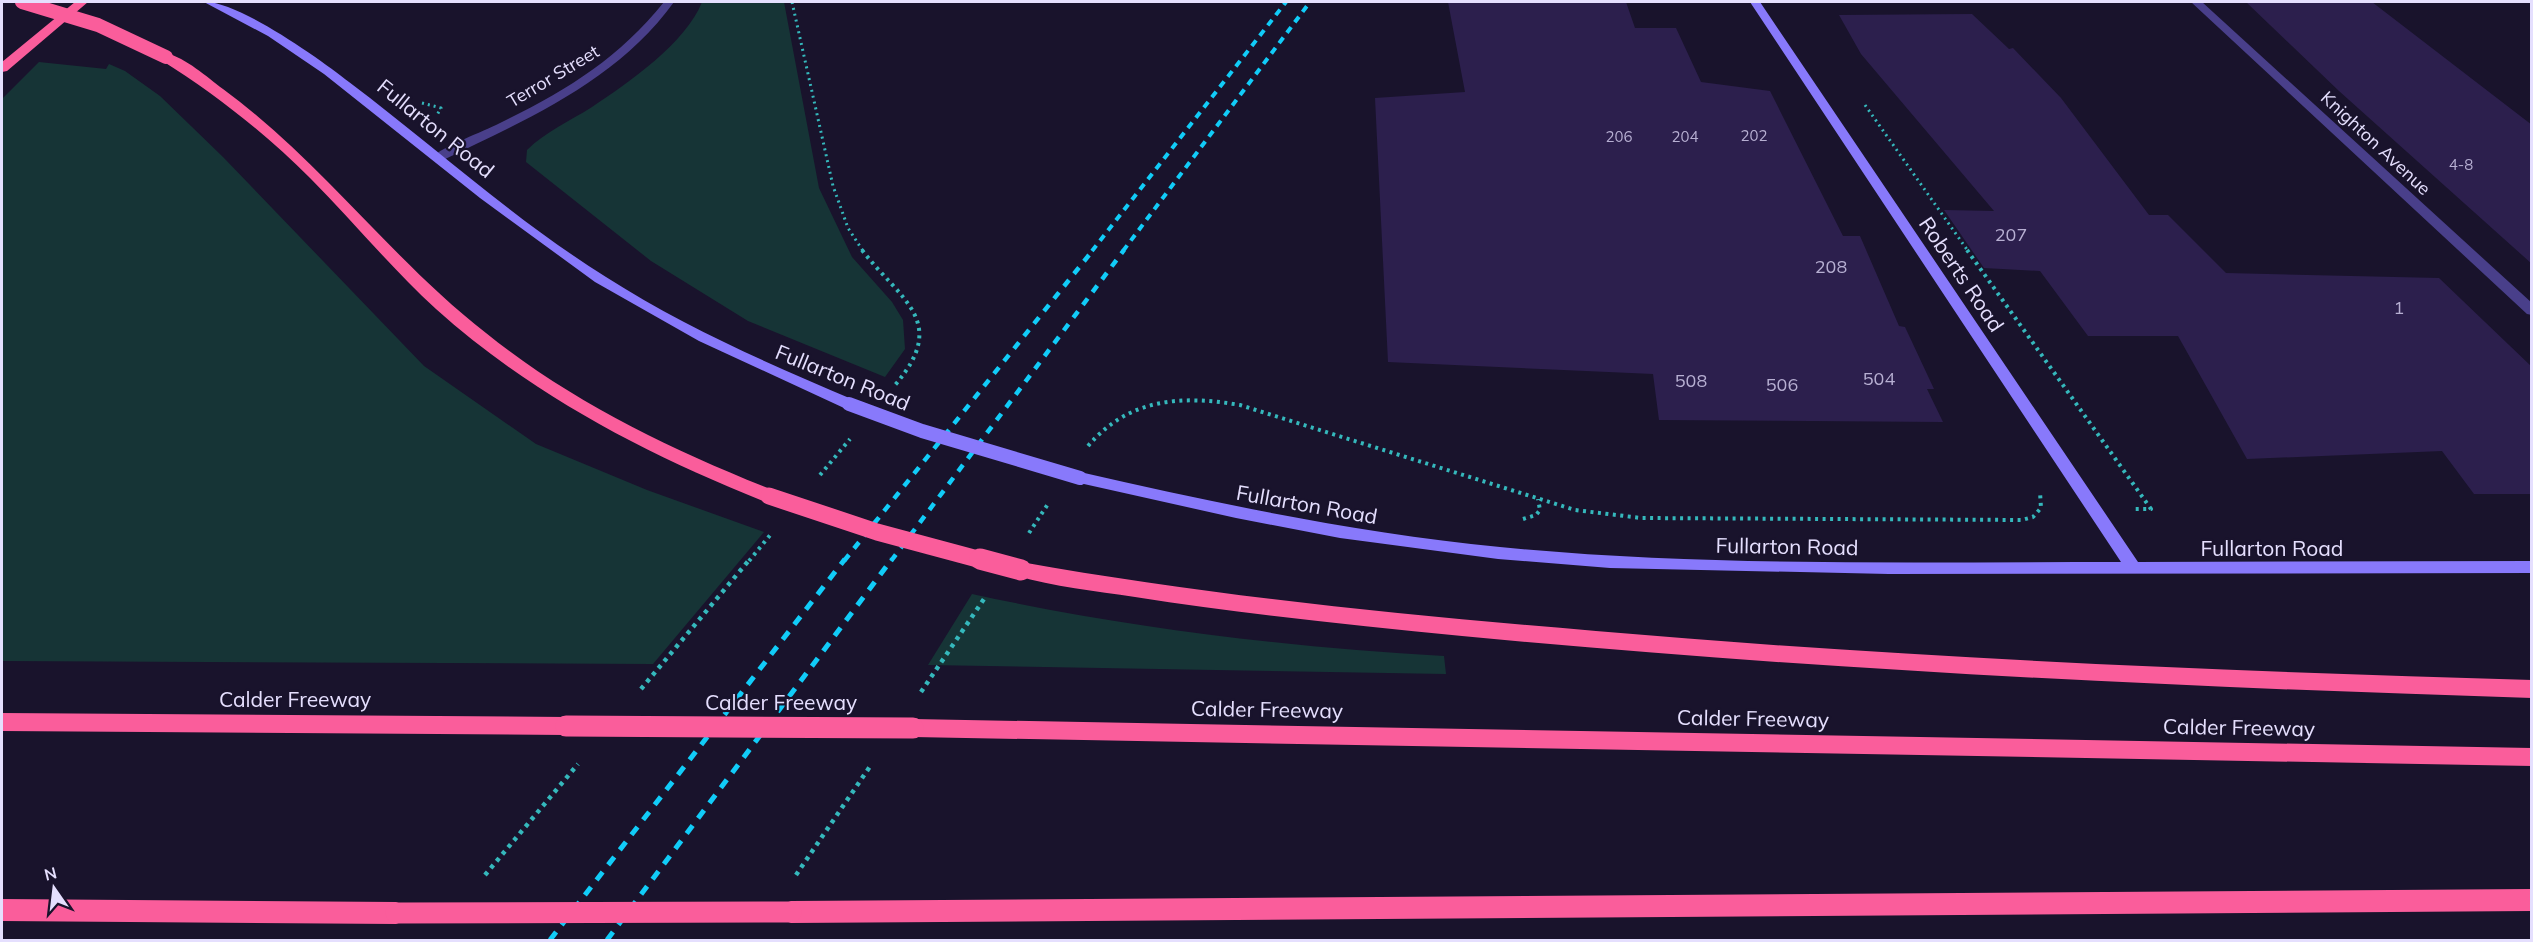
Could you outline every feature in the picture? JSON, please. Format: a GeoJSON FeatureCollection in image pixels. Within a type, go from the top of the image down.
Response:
{"type":"FeatureCollection","features":[{"type":"Feature","properties":{"kind":"highway"},"geometry":{"type":"LineString","coordinates":[[22,2],[98,25],[166,57],[207,82],[258,122],[333,193],[441,304],[532,378],[637,440],[700,469],[769,496],[878,532],[1021,570],[1093,584],[1279,610],[1657,645],[1868,660],[2326,683],[2532,688]]}},
{"type":"Feature","properties":{"kind":"highway"},"geometry":{"type":"LineString","coordinates":[[2,68],[82,2]]}},
{"type":"Feature","properties":{"kind":"highway","name":"Calder Freeway"},"geometry":{"type":"LineString","coordinates":[[2,722],[914,728],[2532,757]]}},
{"type":"Feature","properties":{"kind":"highway"},"geometry":{"type":"LineString","coordinates":[[2,910],[396,913],[791,912],[2532,900]]}},
{"type":"Feature","properties":{"kind":"main road","name":"Fullarton Road"},"geometry":{"type":"LineString","coordinates":[[209,2],[265,29],[311,57],[437,158],[568,257],[638,301],[753,363],[849,404],[922,431],[1080,478],[1276,521],[1499,553],[1715,566],[2134,569],[2532,567]]}},
{"type":"Feature","properties":{"kind":"main road","name":"Roberts Road"},"geometry":{"type":"LineString","coordinates":[[1755,2],[2096,508],[2134,569]]}},
{"type":"Feature","properties":{"kind":"street","name":"Terror Street"},"geometry":{"type":"LineString","coordinates":[[437,158],[537,110],[603,68],[642,35],[669,2]]}},
{"type":"Feature","properties":{"kind":"street","name":"Knighton Avenue"},"geometry":{"type":"LineString","coordinates":[[2196,2],[2532,310]]}},
{"type":"Feature","properties":{"kind":"path"},"geometry":{"type":"LineString","coordinates":[[1860,98],[2151,509],[2096,508]]}},
{"type":"Feature","properties":{"kind":"path"},"geometry":{"type":"LineString","coordinates":[[1641,518],[2022,520],[2033,518],[2041,508]]}},
{"type":"Feature","properties":{"kind":"green space"},"geometry":{"type":"Polygon","coordinates":[[[702,2],[784,2],[819,188],[852,257],[892,302],[903,320],[905,349],[885,377],[748,321],[651,261],[526,162],[527,150],[534,144],[592,107],[638,74],[670,47],[694,17],[702,2]]]}},
{"type":"Feature","properties":{"kind":"green space"},"geometry":{"type":"Polygon","coordinates":[[[39,62],[106,69],[109,64],[125,71],[160,96],[223,157],[424,366],[536,444],[647,490],[764,532],[653,664],[2,661],[2,99],[39,62]]]}},
{"type":"Feature","properties":{"kind":"green space"},"geometry":{"type":"Polygon","coordinates":[[[972,594],[1089,617],[1207,634],[1325,647],[1444,656],[1446,674],[928,665],[972,594]]]}},
{"type":"Feature","properties":{"kind":"building"},"geometry":{"type":"Polygon","coordinates":[[[1448,2],[1626,2],[1635,28],[1676,28],[1701,82],[1770,91],[1843,236],[1860,236],[1899,326],[1905,327],[1934,389],[1927,389],[1943,422],[1659,420],[1653,374],[1388,362],[1375,98],[1465,92],[1448,2]]]}},
{"type":"Feature","properties":{"kind":"building"},"geometry":{"type":"Polygon","coordinates":[[[2246,2],[2372,2],[2532,125],[2532,264],[2339,91],[2246,2]]]}},
{"type":"Feature","properties":{"kind":"building"},"geometry":{"type":"Polygon","coordinates":[[[1972,14],[2009,49],[2013,48],[2061,98],[2149,215],[2168,215],[2226,273],[2439,278],[2532,367],[2532,494],[2474,494],[2442,451],[2247,459],[2178,336],[2088,336],[2040,271],[1984,268],[1944,210],[1994,211],[1861,54],[1839,15],[1972,14]]]}},
{"type":"Feature","properties":{"kind":"railway"},"geometry":{"type":"LineString","coordinates":[[1092,251],[1286,2]]}},
{"type":"Feature","properties":{"kind":"railway"},"geometry":{"type":"LineString","coordinates":[[1123,251],[1310,2]]}},
{"type":"Feature","properties":{"kind":"railway"},"geometry":{"type":"LineString","coordinates":[[844,561],[1093,250]]}},
{"type":"Feature","properties":{"kind":"railway"},"geometry":{"type":"LineString","coordinates":[[891,561],[1124,250]]}},
{"type":"Feature","properties":{"kind":"railway"},"geometry":{"type":"LineString","coordinates":[[550,940],[845,559]]}},
{"type":"Feature","properties":{"kind":"railway"},"geometry":{"type":"LineString","coordinates":[[607,940],[892,559]]}}]}
